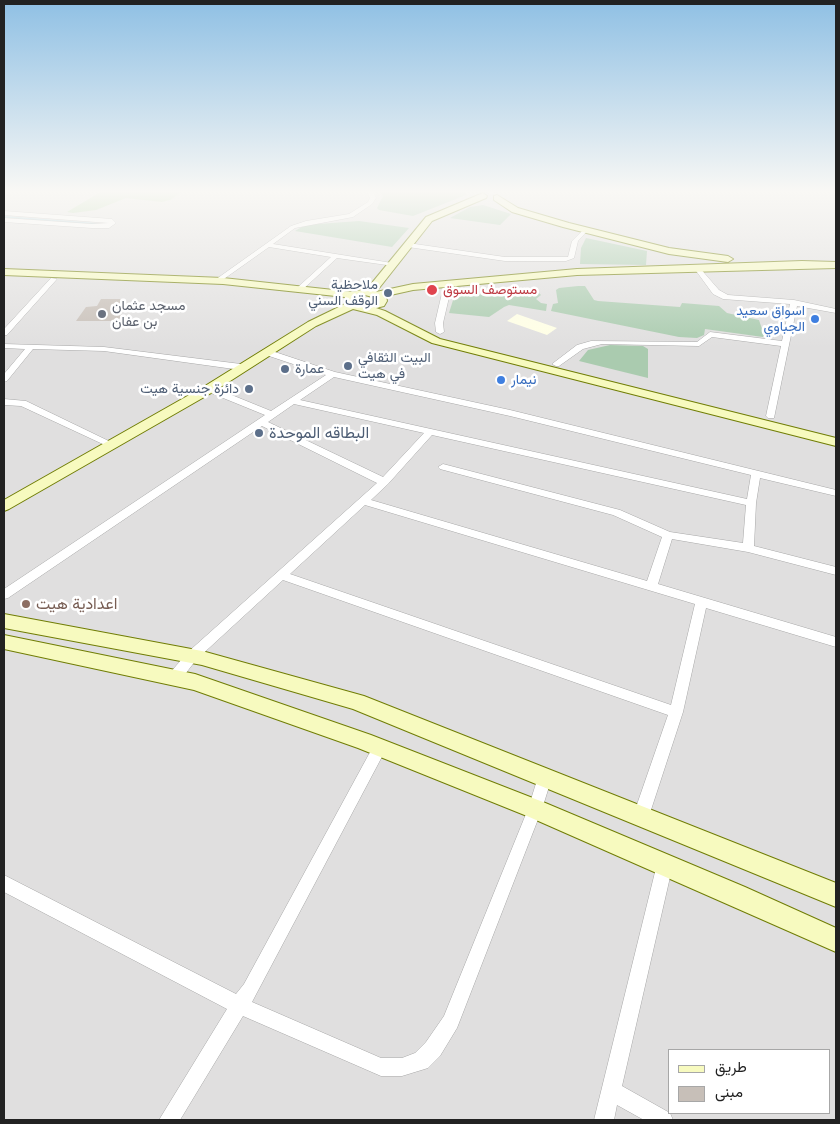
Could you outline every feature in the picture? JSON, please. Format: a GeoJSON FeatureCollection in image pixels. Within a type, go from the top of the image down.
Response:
{"type":"FeatureCollection","features":[{"type":"Feature","properties":{"kind":"street"},"geometry":{"type":"LineString","coordinates":[[366,308],[376,306],[377,296],[392,265],[408,245],[504,259],[567,259],[571,258],[574,243]]}},
{"type":"Feature","properties":{"kind":"street"},"geometry":{"type":"LineString","coordinates":[[643,243],[731,263]]}},
{"type":"Feature","properties":{"kind":"street"},"geometry":{"type":"LineString","coordinates":[[219,280],[267,245],[392,265]]}},
{"type":"Feature","properties":{"kind":"street"},"geometry":{"type":"LineString","coordinates":[[684,253],[693,268],[722,296],[794,302],[836,311]]}},
{"type":"Feature","properties":{"kind":"street"},"geometry":{"type":"LineString","coordinates":[[301,289],[336,256]]}},
{"type":"Feature","properties":{"kind":"street"},"geometry":{"type":"LineString","coordinates":[[567,259],[577,272]]}},
{"type":"Feature","properties":{"kind":"street"},"geometry":{"type":"LineString","coordinates":[[4,278],[218,287],[352,301],[405,288],[577,272],[693,268],[731,263],[836,265]]}},
{"type":"Feature","properties":{"kind":"street"},"geometry":{"type":"LineString","coordinates":[[4,272],[219,280],[301,289],[352,301],[436,340],[549,371],[836,442]]}},
{"type":"Feature","properties":{"kind":"street"},"geometry":{"type":"LineString","coordinates":[[4,333],[52,279]]}},
{"type":"Feature","properties":{"kind":"street"},"geometry":{"type":"LineString","coordinates":[[440,332],[439,323],[446,292],[451,283]]}},
{"type":"Feature","properties":{"kind":"street"},"geometry":{"type":"LineString","coordinates":[[377,296],[440,332],[556,364],[836,432]]}},
{"type":"Feature","properties":{"kind":"street"},"geometry":{"type":"LineString","coordinates":[[4,506],[209,389],[241,367],[352,301]]}},
{"type":"Feature","properties":{"kind":"street"},"geometry":{"type":"LineString","coordinates":[[771,416],[794,302]]}},
{"type":"Feature","properties":{"kind":"street"},"geometry":{"type":"LineString","coordinates":[[556,364],[580,347],[590,343],[699,344],[710,334],[785,344]]}},
{"type":"Feature","properties":{"kind":"street"},"geometry":{"type":"LineString","coordinates":[[4,346],[104,349],[241,367]]}},
{"type":"Feature","properties":{"kind":"street"},"geometry":{"type":"LineString","coordinates":[[4,379],[31,347]]}},
{"type":"Feature","properties":{"kind":"street"},"geometry":{"type":"LineString","coordinates":[[266,352],[333,374],[510,412],[836,492]]}},
{"type":"Feature","properties":{"kind":"street"},"geometry":{"type":"LineString","coordinates":[[4,595],[333,374]]}},
{"type":"Feature","properties":{"kind":"street"},"geometry":{"type":"LineString","coordinates":[[209,389],[272,415]]}},
{"type":"Feature","properties":{"kind":"street"},"geometry":{"type":"LineString","coordinates":[[293,401],[751,503]]}},
{"type":"Feature","properties":{"kind":"street"},"geometry":{"type":"LineString","coordinates":[[4,402],[23,403],[110,444]]}},
{"type":"Feature","properties":{"kind":"street"},"geometry":{"type":"LineString","coordinates":[[261,422],[384,482]]}},
{"type":"Feature","properties":{"kind":"street"},"geometry":{"type":"LineString","coordinates":[[174,678],[192,656],[384,482],[430,432]]}},
{"type":"Feature","properties":{"kind":"street"},"geometry":{"type":"LineString","coordinates":[[443,467],[616,512],[668,535],[748,548],[836,571]]}},
{"type":"Feature","properties":{"kind":"street"},"geometry":{"type":"LineString","coordinates":[[748,548],[751,503],[756,473]]}},
{"type":"Feature","properties":{"kind":"street"},"geometry":{"type":"LineString","coordinates":[[363,501],[836,642]]}},
{"type":"Feature","properties":{"kind":"street"},"geometry":{"type":"LineString","coordinates":[[652,587],[668,535]]}},
{"type":"Feature","properties":{"kind":"street"},"geometry":{"type":"LineString","coordinates":[[281,575],[676,712]]}},
{"type":"Feature","properties":{"kind":"street"},"geometry":{"type":"LineString","coordinates":[[641,816],[676,712],[701,602]]}},
{"type":"Feature","properties":{"kind":"street"},"geometry":{"type":"LineString","coordinates":[[4,622],[192,656],[357,702],[836,895]]}},
{"type":"Feature","properties":{"kind":"street"},"geometry":{"type":"LineString","coordinates":[[4,642],[195,682],[380,747],[535,809],[665,864],[836,940]]}},
{"type":"Feature","properties":{"kind":"street"},"geometry":{"type":"LineString","coordinates":[[168,1120],[255,982],[380,747]]}},
{"type":"Feature","properties":{"kind":"street"},"geometry":{"type":"LineString","coordinates":[[4,883],[239,1005],[381,1067],[402,1067],[421,1061],[433,1049],[451,1022],[535,809],[545,777]]}},
{"type":"Feature","properties":{"kind":"street"},"geometry":{"type":"LineString","coordinates":[[604,1120],[665,864]]}},
{"type":"Feature","properties":{"kind":"street"},"geometry":{"type":"LineString","coordinates":[[612,1091],[664,1120]]}},
{"type":"Feature","properties":{"kind":"shaded area"},"geometry":{"type":"Polygon","coordinates":[[[4,243],[836,243],[836,1120],[4,1120],[4,243]]]}},
{"type":"Feature","properties":{"kind":"shaded area"},"geometry":{"type":"Polygon","coordinates":[[[370,243],[395,243],[392,247],[370,243]]]}},
{"type":"Feature","properties":{"kind":"shaded area"},"geometry":{"type":"Polygon","coordinates":[[[583,243],[612,243],[647,251],[646,265],[580,264],[581,248],[583,243]]]}},
{"type":"Feature","properties":{"kind":"shaded area"},"geometry":{"type":"Polygon","coordinates":[[[585,286],[594,300],[598,301],[680,307],[682,303],[719,306],[727,313],[759,320],[764,335],[763,337],[705,329],[704,335],[697,338],[679,337],[551,311],[553,304],[558,303],[556,290],[585,286]]]}},
{"type":"Feature","properties":{"kind":"shaded area"},"geometry":{"type":"Polygon","coordinates":[[[537,291],[541,295],[536,299],[541,303],[547,304],[546,311],[509,305],[489,317],[449,313],[456,296],[537,291]]]}},
{"type":"Feature","properties":{"kind":"shaded area"},"geometry":{"type":"Polygon","coordinates":[[[517,314],[557,328],[547,335],[507,321],[517,314]]]}},
{"type":"Feature","properties":{"kind":"shaded area"},"geometry":{"type":"Polygon","coordinates":[[[610,345],[643,346],[648,349],[648,378],[579,361],[588,350],[610,345]]]}},
{"type":"Feature","properties":{"kind":"building","name":"مسجد عثمان بن عفان"},"geometry":{"type":"Polygon","coordinates":[[[101,299],[122,299],[118,306],[126,306],[118,321],[76,321],[86,307],[97,306],[101,299]]]}},
{"type":"Feature","properties":{"kind":"place","name":"مستوصف السوق"},"geometry":{"type":"Point","coordinates":[432,290]}},
{"type":"Feature","properties":{"kind":"place","name":"ملاحظية الوقف السني"},"geometry":{"type":"Point","coordinates":[388,293]}},
{"type":"Feature","properties":{"kind":"place","name":"مسجد عثمان بن عفان"},"geometry":{"type":"Point","coordinates":[102,314]}},
{"type":"Feature","properties":{"kind":"place","name":"اسواق سعيد الجباوي"},"geometry":{"type":"Point","coordinates":[815,319]}},
{"type":"Feature","properties":{"kind":"place","name":"البيت الثقافي في هيت"},"geometry":{"type":"Point","coordinates":[348,366]}},
{"type":"Feature","properties":{"kind":"place","name":"عمارة"},"geometry":{"type":"Point","coordinates":[285,369]}},
{"type":"Feature","properties":{"kind":"place","name":"نيمار"},"geometry":{"type":"Point","coordinates":[501,380]}},
{"type":"Feature","properties":{"kind":"place","name":"دائرة جنسية هيت"},"geometry":{"type":"Point","coordinates":[249,389]}},
{"type":"Feature","properties":{"kind":"place","name":"البطاقه الموحدة"},"geometry":{"type":"Point","coordinates":[259,433]}},
{"type":"Feature","properties":{"kind":"place","name":"اعدادية هيت"},"geometry":{"type":"Point","coordinates":[26,604]}}]}
